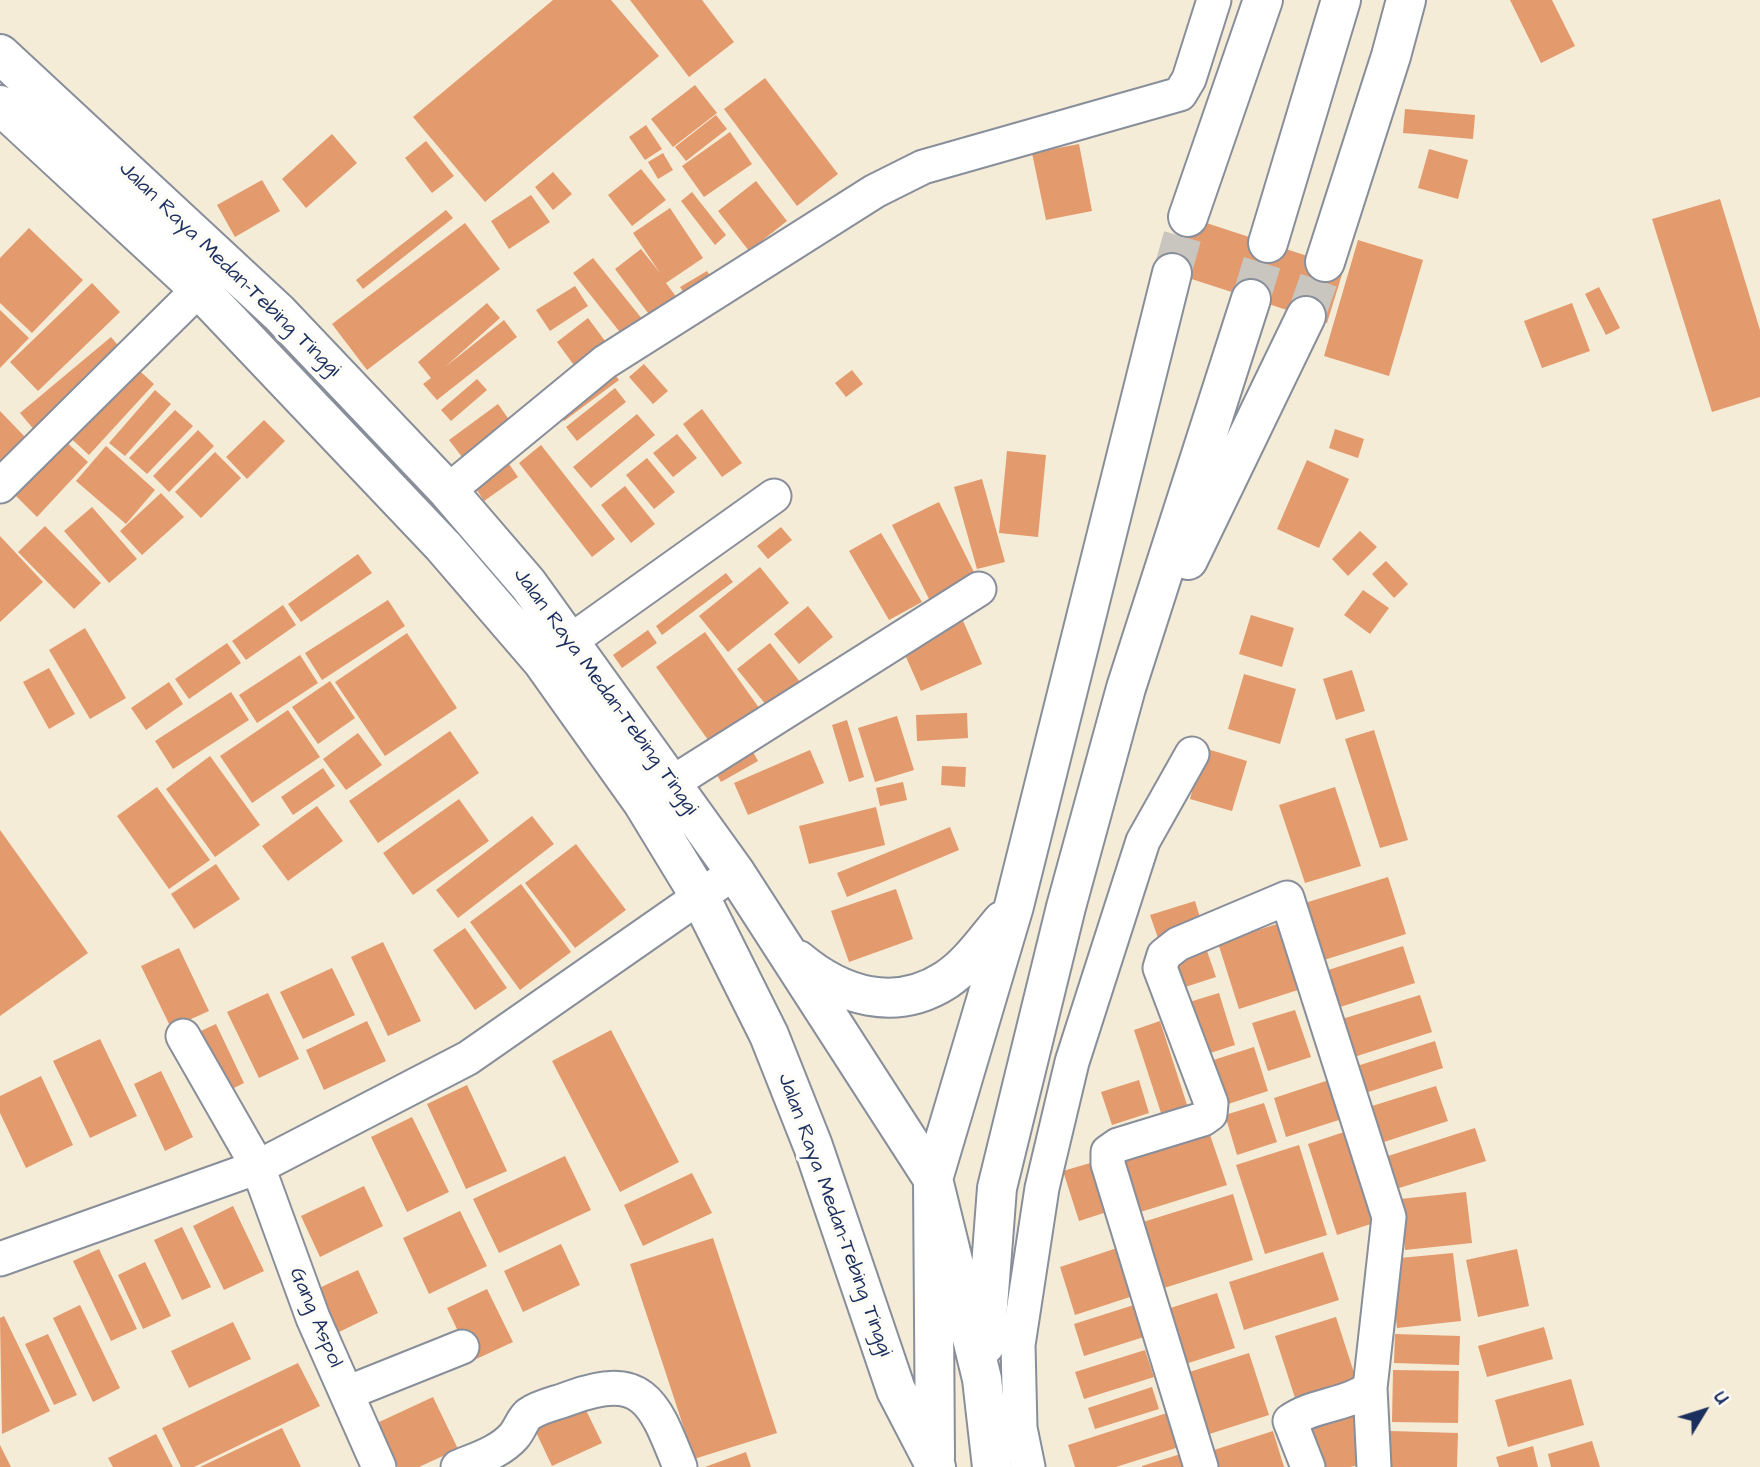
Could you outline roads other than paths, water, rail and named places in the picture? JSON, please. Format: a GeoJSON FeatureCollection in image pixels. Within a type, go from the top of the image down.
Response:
{"type":"FeatureCollection","features":[{"type":"Feature","properties":{"kind":"highway"},"geometry":{"type":"LineString","coordinates":[[1188,217],[1264,0]]}},
{"type":"Feature","properties":{"kind":"highway"},"geometry":{"type":"LineString","coordinates":[[1268,243],[1342,0]]}},
{"type":"Feature","properties":{"kind":"highway"},"geometry":{"type":"LineString","coordinates":[[1325,262],[1391,55],[1405,0]]}},
{"type":"Feature","properties":{"kind":"highway","name":"Jalan Raya Medan-Tebing Tinggi"},"geometry":{"type":"LineString","coordinates":[[0,54],[279,313],[448,491],[528,584],[556,651]]}},
{"type":"Feature","properties":{"kind":"highway","name":"Jalan Raya Medan-Tebing Tinggi"},"geometry":{"type":"LineString","coordinates":[[0,105],[199,289],[443,545],[556,651],[657,793],[735,872],[933,1179],[982,1378],[992,1467]]}},
{"type":"Feature","properties":{"kind":"highway"},"geometry":{"type":"LineString","coordinates":[[935,1465],[933,1179],[1014,906],[1172,273]]}},
{"type":"Feature","properties":{"kind":"highway"},"geometry":{"type":"LineString","coordinates":[[982,1378],[997,1188],[1066,907],[1126,688],[1251,299]]}},
{"type":"Feature","properties":{"kind":"highway"},"geometry":{"type":"LineString","coordinates":[[1126,688],[1306,316]]}},
{"type":"Feature","properties":{"kind":"highway","name":"Jalan Raya Medan-Tebing Tinggi"},"geometry":{"type":"LineString","coordinates":[[657,793],[699,895],[769,1035],[813,1146],[896,1390],[935,1465]]}},
{"type":"Feature","properties":{"kind":"highway"},"geometry":{"type":"LineString","coordinates":[[785,949],[822,980],[867,995],[893,1000],[946,980],[973,957],[1014,906]]}},
{"type":"Feature","properties":{"kind":"street"},"geometry":{"type":"LineString","coordinates":[[448,491],[605,362],[875,191],[923,167],[1180,94],[1189,79],[1214,0]]}},
{"type":"Feature","properties":{"kind":"street"},"geometry":{"type":"LineString","coordinates":[[0,486],[199,289]]}},
{"type":"Feature","properties":{"kind":"street"},"geometry":{"type":"LineString","coordinates":[[556,651],[774,496]]}},
{"type":"Feature","properties":{"kind":"street"},"geometry":{"type":"LineString","coordinates":[[657,793],[979,589]]}},
{"type":"Feature","properties":{"kind":"street"},"geometry":{"type":"LineString","coordinates":[[1028,1467],[1020,1428],[1018,1345],[1042,1188],[1072,1062],[1143,841],[1192,754]]}},
{"type":"Feature","properties":{"kind":"street"},"geometry":{"type":"LineString","coordinates":[[0,1259],[258,1167],[468,1058],[735,872]]}},
{"type":"Feature","properties":{"kind":"street"},"geometry":{"type":"LineString","coordinates":[[1200,1467],[1108,1164],[1108,1152],[1118,1144],[1203,1119],[1210,1114],[1211,1103],[1160,968],[1164,954],[1178,944],[1287,898],[1389,1217],[1370,1388],[1374,1467]]}},
{"type":"Feature","properties":{"kind":"street","name":"Gang Aspol"},"geometry":{"type":"LineString","coordinates":[[183,1036],[258,1167],[313,1318],[379,1467]]}},
{"type":"Feature","properties":{"kind":"street"},"geometry":{"type":"LineString","coordinates":[[347,1393],[462,1347]]}},
{"type":"Feature","properties":{"kind":"street"},"geometry":{"type":"LineString","coordinates":[[458,1467],[498,1449],[514,1436],[529,1414],[594,1389],[617,1387],[639,1393],[653,1408],[680,1467]]}},
{"type":"Feature","properties":{"kind":"street"},"geometry":{"type":"LineString","coordinates":[[1308,1467],[1290,1421],[1303,1412],[1358,1397],[1370,1388]]}},
{"type":"Feature","properties":{"kind":"tunnel"},"geometry":{"type":"LineString","coordinates":[[1172,273],[1188,217]]}},
{"type":"Feature","properties":{"kind":"tunnel"},"geometry":{"type":"LineString","coordinates":[[1251,299],[1268,243]]}},
{"type":"Feature","properties":{"kind":"tunnel"},"geometry":{"type":"LineString","coordinates":[[1306,316],[1325,262]]}}]}
